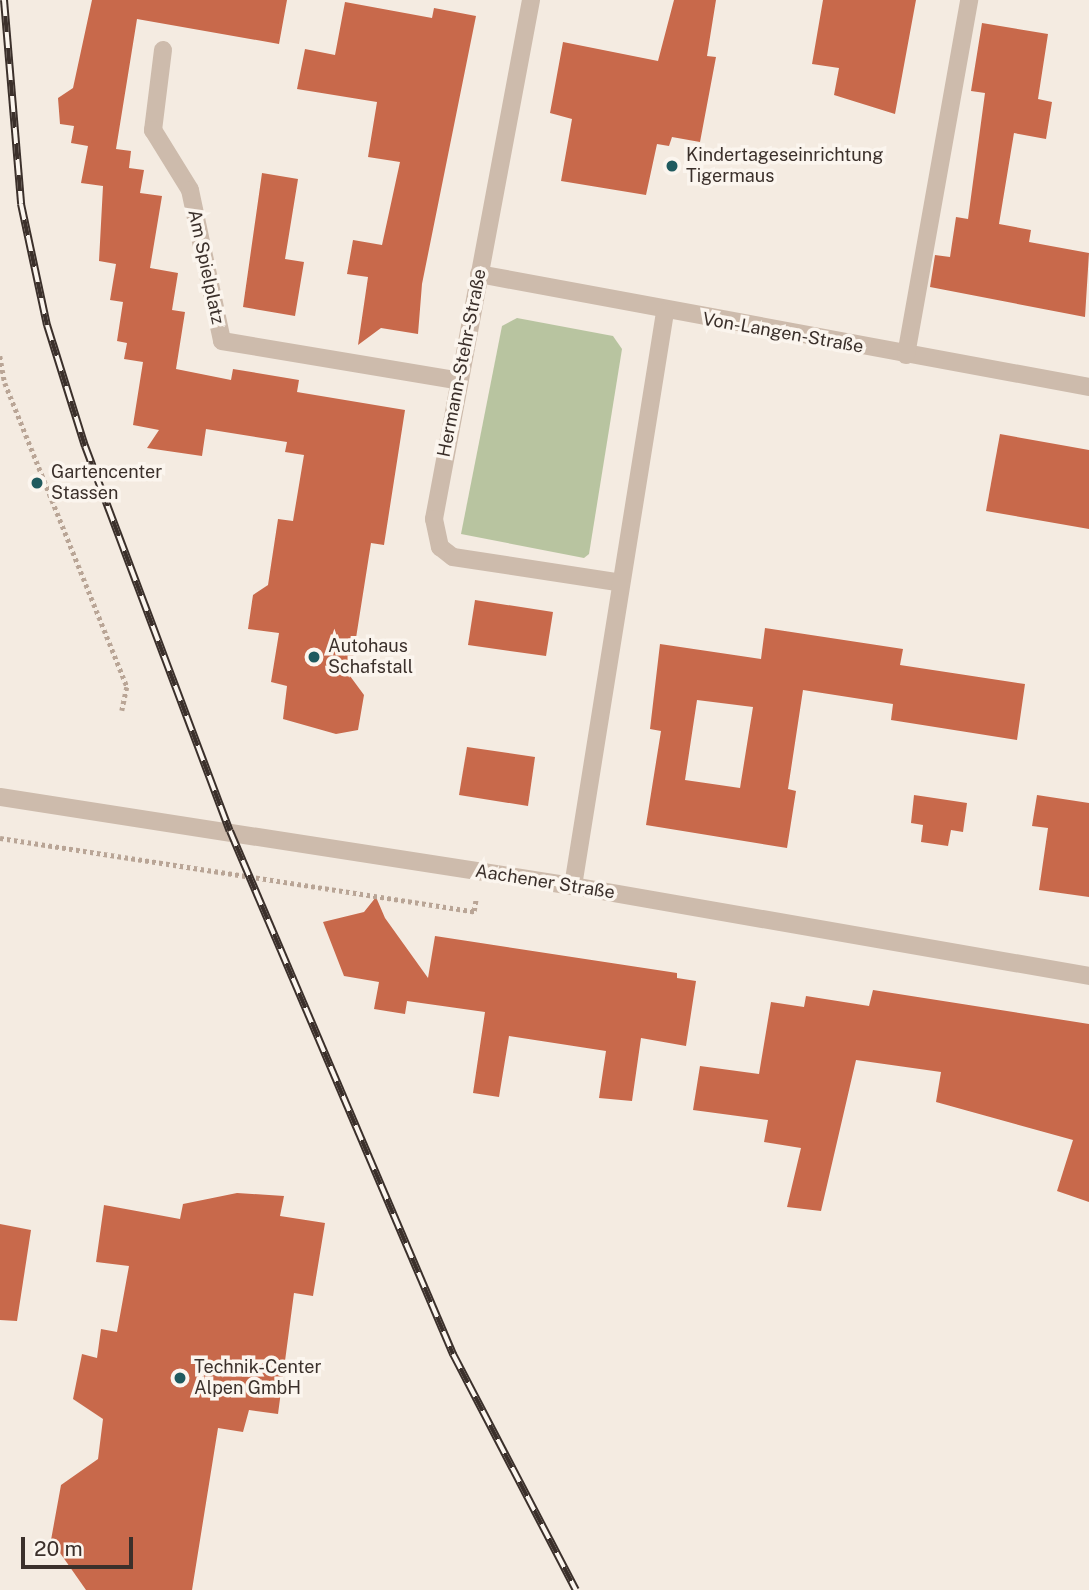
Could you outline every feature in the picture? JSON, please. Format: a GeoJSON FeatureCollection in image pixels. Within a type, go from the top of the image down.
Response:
{"type":"FeatureCollection","features":[{"type":"Feature","properties":{"kind":"street","name":"Hermann-Stehr-Straße"},"geometry":{"type":"LineString","coordinates":[[531,0],[456,380],[434,519],[440,547],[465,560],[617,582]]}},
{"type":"Feature","properties":{"kind":"street"},"geometry":{"type":"LineString","coordinates":[[906,355],[969,0]]}},
{"type":"Feature","properties":{"kind":"street","name":"Am Spielplatz"},"geometry":{"type":"LineString","coordinates":[[163,50],[153,130],[190,190],[222,341],[456,380]]}},
{"type":"Feature","properties":{"kind":"street","name":"Von-Langen-Straße"},"geometry":{"type":"LineString","coordinates":[[479,274],[665,312],[1089,387]]}},
{"type":"Feature","properties":{"kind":"street"},"geometry":{"type":"LineString","coordinates":[[573,886],[617,582],[665,312]]}},
{"type":"Feature","properties":{"kind":"street","name":"Aachener Straße"},"geometry":{"type":"LineString","coordinates":[[0,797],[573,886],[1089,976]]}},
{"type":"Feature","properties":{"kind":"path"},"geometry":{"type":"LineString","coordinates":[[0,356],[5,383],[127,687],[122,710]]}},
{"type":"Feature","properties":{"kind":"path"},"geometry":{"type":"LineString","coordinates":[[0,838],[474,911],[479,871]]}},
{"type":"Feature","properties":{"kind":"green space"},"geometry":{"type":"Polygon","coordinates":[[[517,318],[613,336],[622,349],[589,554],[584,558],[461,534],[502,326],[517,318]]]}},
{"type":"Feature","properties":{"kind":"building"},"geometry":{"type":"Polygon","coordinates":[[[92,0],[287,0],[279,44],[137,19],[116,149],[131,151],[129,168],[144,170],[140,193],[162,196],[150,268],[178,273],[172,310],[185,312],[176,369],[231,380],[233,369],[299,380],[297,392],[405,410],[384,545],[371,543],[350,676],[364,695],[358,730],[336,734],[283,719],[287,686],[271,682],[279,633],[248,629],[253,595],[268,585],[278,519],[293,521],[304,455],[285,452],[287,442],[206,429],[202,456],[147,448],[159,430],[133,425],[143,362],[124,359],[127,343],[117,341],[123,302],[110,300],[116,264],[99,261],[103,186],[81,183],[88,146],[71,143],[74,126],[60,124],[58,98],[73,88],[92,0]]]}},
{"type":"Feature","properties":{"kind":"building"},"geometry":{"type":"Polygon","coordinates":[[[674,0],[716,0],[707,56],[716,57],[700,142],[672,137],[669,146],[657,144],[646,195],[561,181],[572,119],[550,113],[563,42],[658,61],[674,0]]]}},
{"type":"Feature","properties":{"kind":"building"},"geometry":{"type":"Polygon","coordinates":[[[823,0],[916,0],[895,114],[834,95],[839,68],[812,64],[823,0]]]}},
{"type":"Feature","properties":{"kind":"building"},"geometry":{"type":"Polygon","coordinates":[[[345,2],[432,18],[434,8],[476,16],[422,284],[418,334],[381,328],[358,345],[368,277],[347,274],[353,240],[382,245],[400,162],[368,157],[377,102],[297,89],[305,49],[335,55],[345,2]]]}},
{"type":"Feature","properties":{"kind":"building"},"geometry":{"type":"Polygon","coordinates":[[[982,23],[1048,34],[1038,99],[1052,102],[1046,139],[1014,133],[999,224],[1031,230],[1029,242],[1089,253],[1085,317],[930,287],[935,255],[950,257],[956,217],[968,219],[985,93],[971,91],[982,23]]]}},
{"type":"Feature","properties":{"kind":"building"},"geometry":{"type":"Polygon","coordinates":[[[262,173],[298,179],[285,259],[304,262],[295,316],[243,307],[262,173]]]}},
{"type":"Feature","properties":{"kind":"building"},"geometry":{"type":"Polygon","coordinates":[[[1000,434],[1089,450],[1089,529],[986,511],[1000,434]]]}},
{"type":"Feature","properties":{"kind":"building"},"geometry":{"type":"Polygon","coordinates":[[[475,600],[553,612],[546,656],[468,645],[475,600]]]}},
{"type":"Feature","properties":{"kind":"building"},"geometry":{"type":"Polygon","coordinates":[[[765,628],[903,649],[900,665],[1025,684],[1017,740],[891,720],[893,704],[803,690],[788,789],[796,791],[787,848],[646,825],[661,731],[650,729],[660,644],[761,659],[765,628]],[[697,700],[685,780],[740,788],[753,707],[697,700]]]}},
{"type":"Feature","properties":{"kind":"building"},"geometry":{"type":"Polygon","coordinates":[[[467,747],[535,757],[528,806],[459,795],[467,747]]]}},
{"type":"Feature","properties":{"kind":"building"},"geometry":{"type":"Polygon","coordinates":[[[914,795],[967,803],[963,832],[951,830],[948,846],[921,842],[923,825],[911,823],[914,795]]]}},
{"type":"Feature","properties":{"kind":"building"},"geometry":{"type":"Polygon","coordinates":[[[1037,795],[1089,803],[1089,897],[1039,890],[1048,828],[1032,826],[1037,795]]]}},
{"type":"Feature","properties":{"kind":"building"},"geometry":{"type":"Polygon","coordinates":[[[376,897],[385,918],[428,978],[435,936],[677,973],[677,978],[696,981],[686,1046],[641,1038],[632,1101],[599,1098],[606,1051],[509,1036],[499,1097],[473,1093],[485,1012],[407,1001],[405,1014],[374,1009],[379,982],[344,976],[323,922],[364,912],[376,897]]]}},
{"type":"Feature","properties":{"kind":"building"},"geometry":{"type":"Polygon","coordinates":[[[873,990],[1089,1024],[1089,1202],[1057,1191],[1073,1140],[936,1102],[941,1072],[856,1060],[821,1211],[787,1207],[801,1148],[764,1142],[768,1120],[693,1110],[700,1066],[759,1074],[771,1002],[804,1007],[806,996],[869,1006],[873,990]]]}},
{"type":"Feature","properties":{"kind":"building","name":"Technik-Center Alpen GmbH"},"geometry":{"type":"Polygon","coordinates":[[[237,1193],[284,1196],[280,1216],[325,1223],[313,1296],[294,1293],[278,1414],[249,1410],[243,1432],[218,1428],[192,1590],[86,1590],[51,1540],[61,1485],[98,1459],[103,1419],[73,1399],[82,1354],[97,1358],[101,1329],[117,1332],[129,1266],[96,1262],[104,1205],[180,1219],[183,1204],[237,1193]]]}},
{"type":"Feature","properties":{"kind":"building"},"geometry":{"type":"Polygon","coordinates":[[[0,1224],[31,1230],[17,1321],[0,1320],[0,1224]]]}},
{"type":"Feature","properties":{"kind":"railway"},"geometry":{"type":"LineString","coordinates":[[4,0],[21,204],[47,325],[85,446],[230,831],[453,1354],[576,1590]]}},
{"type":"Feature","properties":{"kind":"place","name":"Kindertageseinrichtung Tigermaus"},"geometry":{"type":"Point","coordinates":[672,166]}},
{"type":"Feature","properties":{"kind":"place","name":"Gartencenter Stassen"},"geometry":{"type":"Point","coordinates":[37,483]}},
{"type":"Feature","properties":{"kind":"place","name":"Autohaus Schafstall"},"geometry":{"type":"Point","coordinates":[314,657]}},
{"type":"Feature","properties":{"kind":"place","name":"Technik-Center Alpen GmbH"},"geometry":{"type":"Point","coordinates":[180,1378]}}]}
